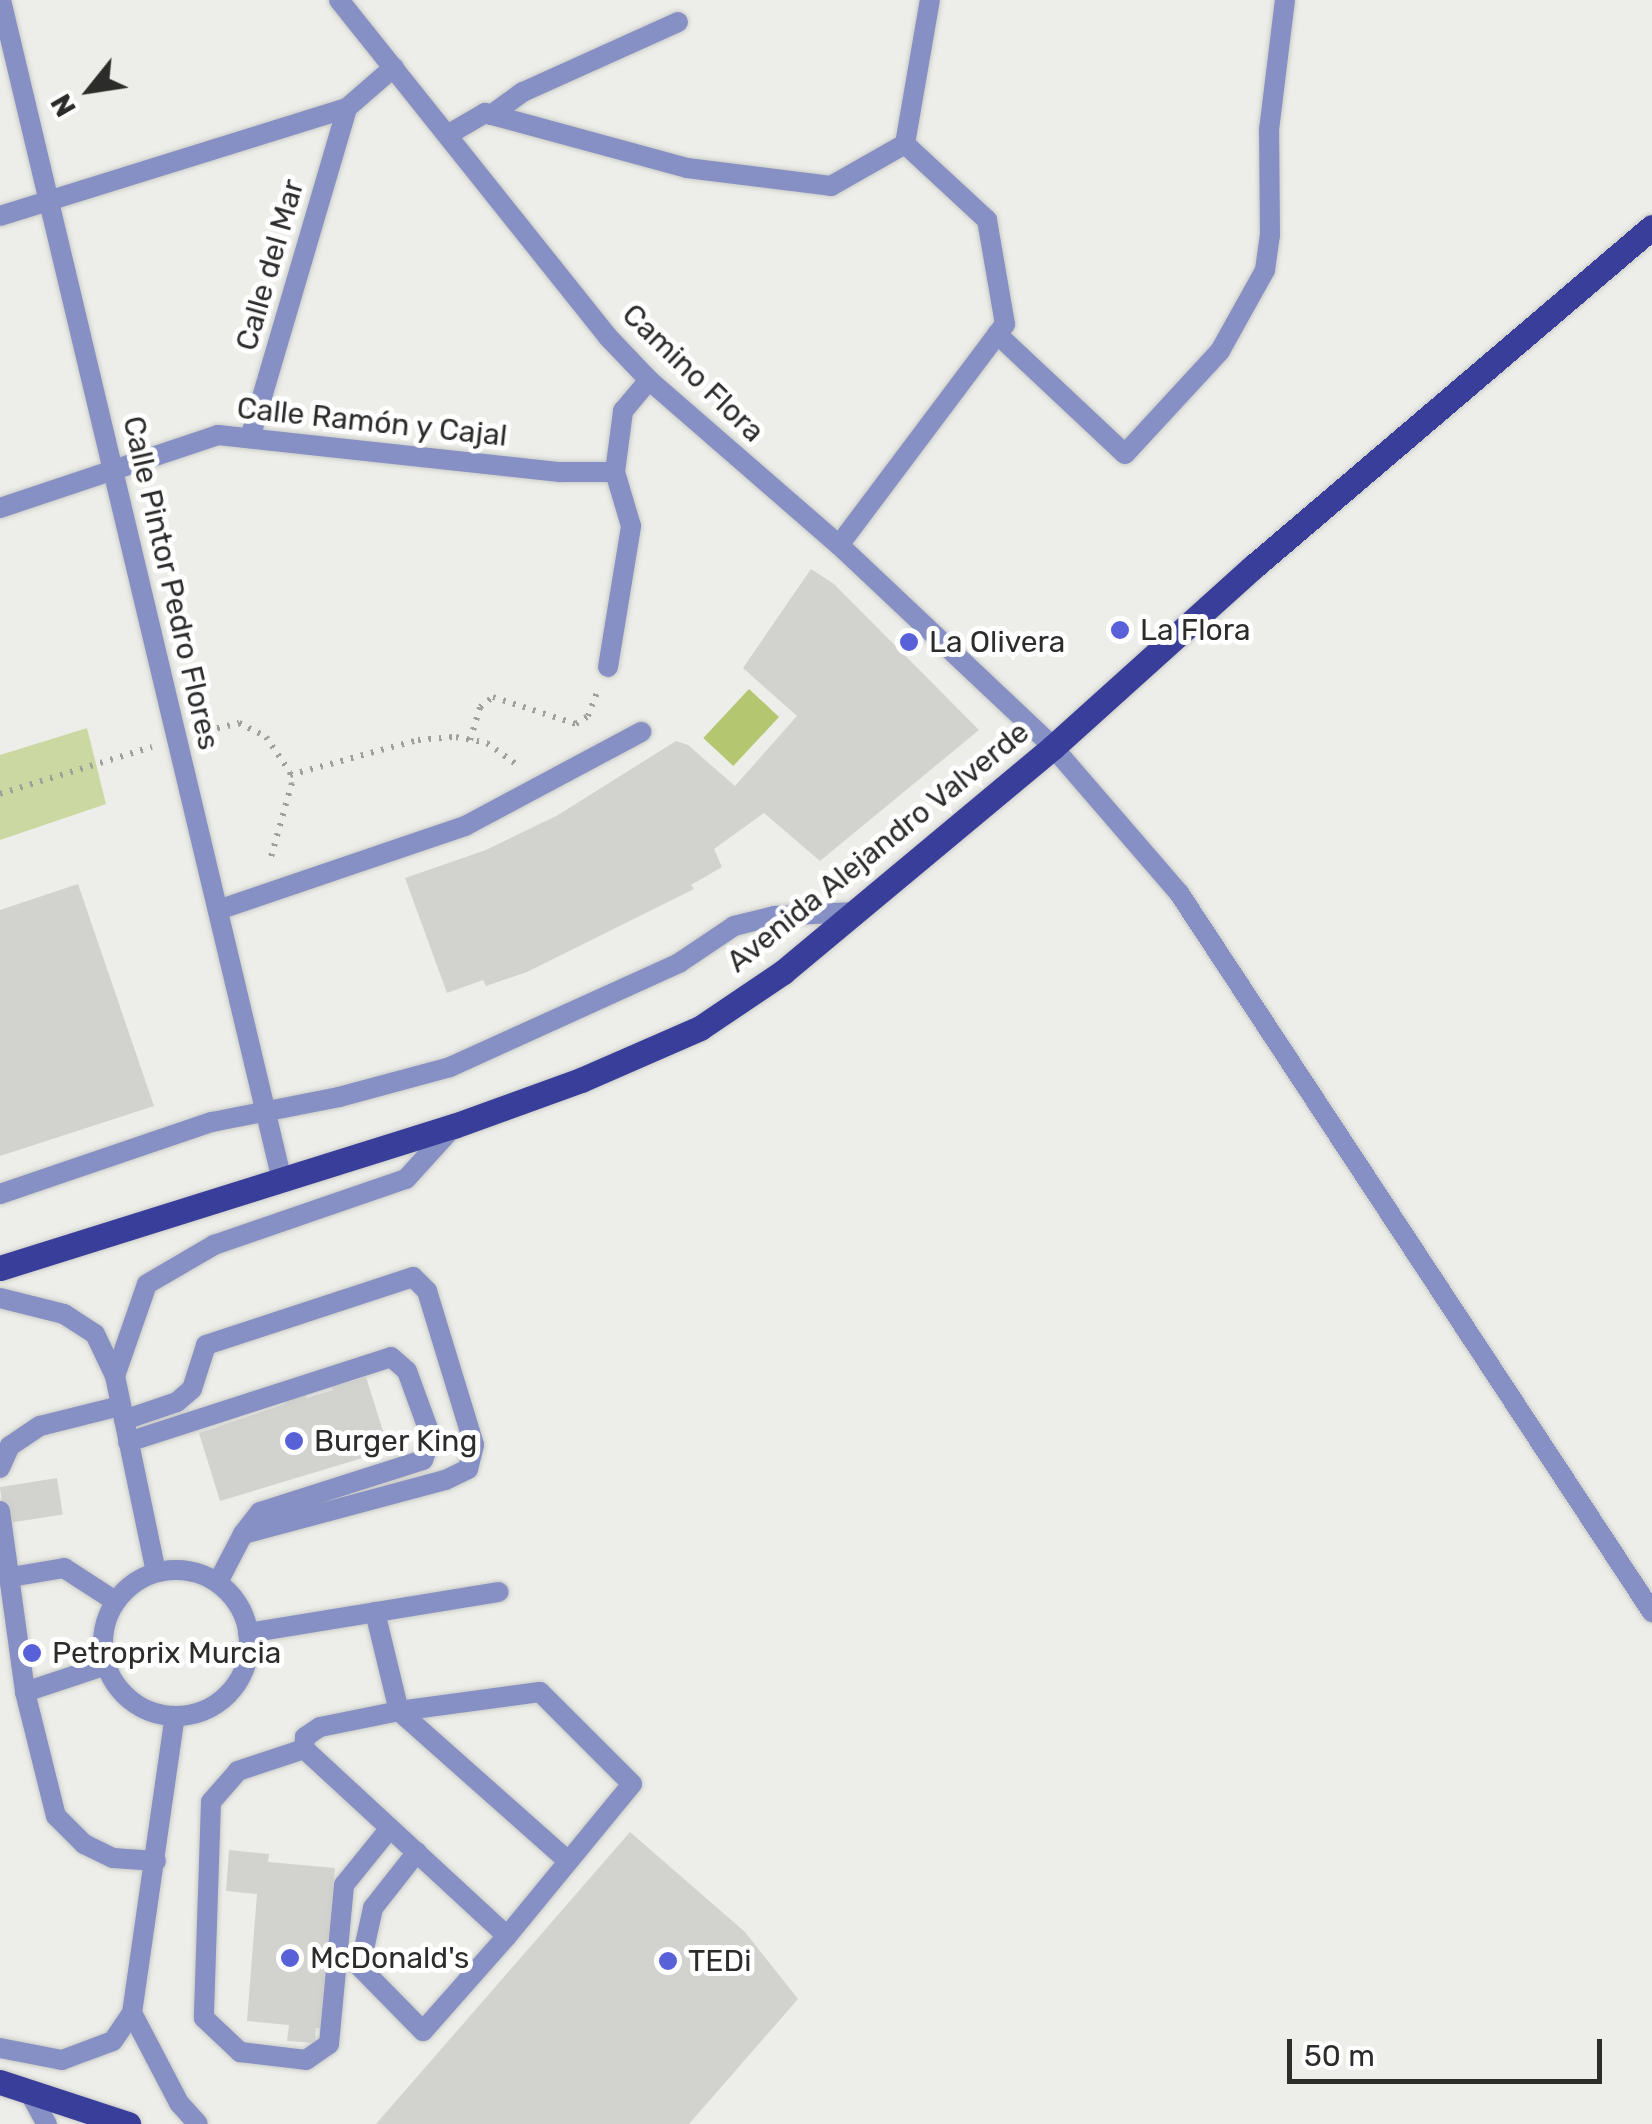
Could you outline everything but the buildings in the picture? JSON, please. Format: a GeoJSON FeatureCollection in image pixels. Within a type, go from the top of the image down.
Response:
{"type":"FeatureCollection","features":[{"type":"Feature","properties":{"kind":"main road","name":"Avenida Alejandro Valverde"},"geometry":{"type":"LineString","coordinates":[[0,1268],[454,1126],[581,1080],[700,1028],[783,972],[1053,747],[1254,567],[1652,227]]}},
{"type":"Feature","properties":{"kind":"main road"},"geometry":{"type":"LineString","coordinates":[[0,2082],[128,2124]]}},
{"type":"Feature","properties":{"kind":"street","name":"Calle Pintor Pedro Flores"},"geometry":{"type":"LineString","coordinates":[[1,0],[282,1180]]}},
{"type":"Feature","properties":{"kind":"street","name":"Camino Flora"},"geometry":{"type":"LineString","coordinates":[[340,0],[608,337],[649,380],[839,544],[1053,747],[1180,893],[1652,1612]]}},
{"type":"Feature","properties":{"kind":"street"},"geometry":{"type":"LineString","coordinates":[[905,144],[930,0]]}},
{"type":"Feature","properties":{"kind":"street"},"geometry":{"type":"LineString","coordinates":[[997,334],[1125,454],[1220,351],[1265,270],[1270,235],[1270,130],[1285,0]]}},
{"type":"Feature","properties":{"kind":"street"},"geometry":{"type":"LineString","coordinates":[[492,115],[523,92],[678,22]]}},
{"type":"Feature","properties":{"kind":"street"},"geometry":{"type":"LineString","coordinates":[[0,216],[347,108],[394,66]]}},
{"type":"Feature","properties":{"kind":"street","name":"Calle del Mar"},"geometry":{"type":"LineString","coordinates":[[250,438],[347,108]]}},
{"type":"Feature","properties":{"kind":"street"},"geometry":{"type":"LineString","coordinates":[[449,134],[485,113],[687,168],[831,186],[905,144]]}},
{"type":"Feature","properties":{"kind":"street"},"geometry":{"type":"LineString","coordinates":[[839,544],[1005,324],[987,220],[905,144]]}},
{"type":"Feature","properties":{"kind":"street"},"geometry":{"type":"LineString","coordinates":[[608,667],[632,526],[615,472],[623,410],[649,380]]}},
{"type":"Feature","properties":{"kind":"street","name":"Calle Ramón y Cajal"},"geometry":{"type":"LineString","coordinates":[[0,508],[218,435],[560,472],[615,472]]}},
{"type":"Feature","properties":{"kind":"street"},"geometry":{"type":"LineString","coordinates":[[218,910],[466,826],[642,732]]}},
{"type":"Feature","properties":{"kind":"street"},"geometry":{"type":"LineString","coordinates":[[0,1194],[212,1122],[339,1096],[450,1066],[679,964],[734,926],[774,916],[854,912]]}},
{"type":"Feature","properties":{"kind":"street"},"geometry":{"type":"LineString","coordinates":[[115,1376],[147,1284],[214,1245],[406,1179],[454,1126]]}},
{"type":"Feature","properties":{"kind":"street"},"geometry":{"type":"LineString","coordinates":[[0,1468],[10,1446],[40,1426],[177,1402],[192,1388],[206,1345],[413,1278],[427,1291],[474,1445],[468,1469],[445,1480],[243,1534]]}},
{"type":"Feature","properties":{"kind":"street"},"geometry":{"type":"LineString","coordinates":[[0,1298],[64,1314],[95,1334],[115,1376],[156,1572]]}},
{"type":"Feature","properties":{"kind":"street"},"geometry":{"type":"LineString","coordinates":[[128,1442],[391,1357],[408,1371],[432,1437],[423,1460],[260,1512],[243,1534],[218,1582]]}},
{"type":"Feature","properties":{"kind":"street"},"geometry":{"type":"LineString","coordinates":[[0,1512],[25,1692],[56,1816],[84,1844],[113,1858],[156,1860]]}},
{"type":"Feature","properties":{"kind":"street"},"geometry":{"type":"LineString","coordinates":[[11,1577],[64,1568],[115,1602]]}},
{"type":"Feature","properties":{"kind":"street"},"geometry":{"type":"LineString","coordinates":[[177,1569],[218,1582],[234,1597],[248,1633],[245,1670],[232,1693],[211,1709],[175,1716],[160,1716],[136,1705],[117,1688],[106,1665],[104,1625],[115,1602],[132,1583],[156,1572],[177,1569]]}},
{"type":"Feature","properties":{"kind":"street"},"geometry":{"type":"LineString","coordinates":[[248,1633],[499,1592]]}},
{"type":"Feature","properties":{"kind":"street"},"geometry":{"type":"LineString","coordinates":[[375,1612],[399,1710],[568,1862]]}},
{"type":"Feature","properties":{"kind":"street"},"geometry":{"type":"LineString","coordinates":[[25,1692],[106,1665]]}},
{"type":"Feature","properties":{"kind":"street"},"geometry":{"type":"LineString","coordinates":[[304,1749],[305,1737],[320,1727],[399,1710],[540,1692],[632,1784],[424,2031],[360,1967],[374,1908],[417,1852]]}},
{"type":"Feature","properties":{"kind":"street"},"geometry":{"type":"LineString","coordinates":[[0,2048],[62,2060],[113,2041],[132,2013],[175,1716]]}},
{"type":"Feature","properties":{"kind":"street"},"geometry":{"type":"LineString","coordinates":[[304,1749],[507,1936]]}},
{"type":"Feature","properties":{"kind":"street"},"geometry":{"type":"LineString","coordinates":[[304,1749],[238,1771],[211,1802],[204,2018],[240,2052],[306,2060],[329,2044],[344,1884],[390,1828]]}},
{"type":"Feature","properties":{"kind":"street"},"geometry":{"type":"LineString","coordinates":[[132,2013],[179,2104],[198,2124]]}},
{"type":"Feature","properties":{"kind":"street"},"geometry":{"type":"LineString","coordinates":[[29,2092],[47,2124]]}},
{"type":"Feature","properties":{"kind":"path"},"geometry":{"type":"LineString","coordinates":[[470,740],[480,708],[492,696],[576,724],[588,716],[608,667]]}},
{"type":"Feature","properties":{"kind":"path"},"geometry":{"type":"LineString","coordinates":[[290,774],[418,740],[470,740],[487,743],[513,760],[536,789]]}},
{"type":"Feature","properties":{"kind":"shaded area"},"geometry":{"type":"Polygon","coordinates":[[[749,689],[779,717],[733,766],[703,738],[749,689]]]}},
{"type":"Feature","properties":{"kind":"shaded area"},"geometry":{"type":"Polygon","coordinates":[[[87,728],[106,804],[0,840],[0,755],[87,728]]]}},
{"type":"Feature","properties":{"kind":"place","name":"La Flora"},"geometry":{"type":"Point","coordinates":[1120,630]}},
{"type":"Feature","properties":{"kind":"place","name":"La Olivera"},"geometry":{"type":"Point","coordinates":[909,642]}},
{"type":"Feature","properties":{"kind":"place","name":"Burger King"},"geometry":{"type":"Point","coordinates":[294,1441]}},
{"type":"Feature","properties":{"kind":"place","name":"Petroprix Murcia"},"geometry":{"type":"Point","coordinates":[32,1653]}},
{"type":"Feature","properties":{"kind":"place","name":"McDonald's"},"geometry":{"type":"Point","coordinates":[290,1958]}},
{"type":"Feature","properties":{"kind":"place","name":"TEDi"},"geometry":{"type":"Point","coordinates":[668,1961]}}]}
